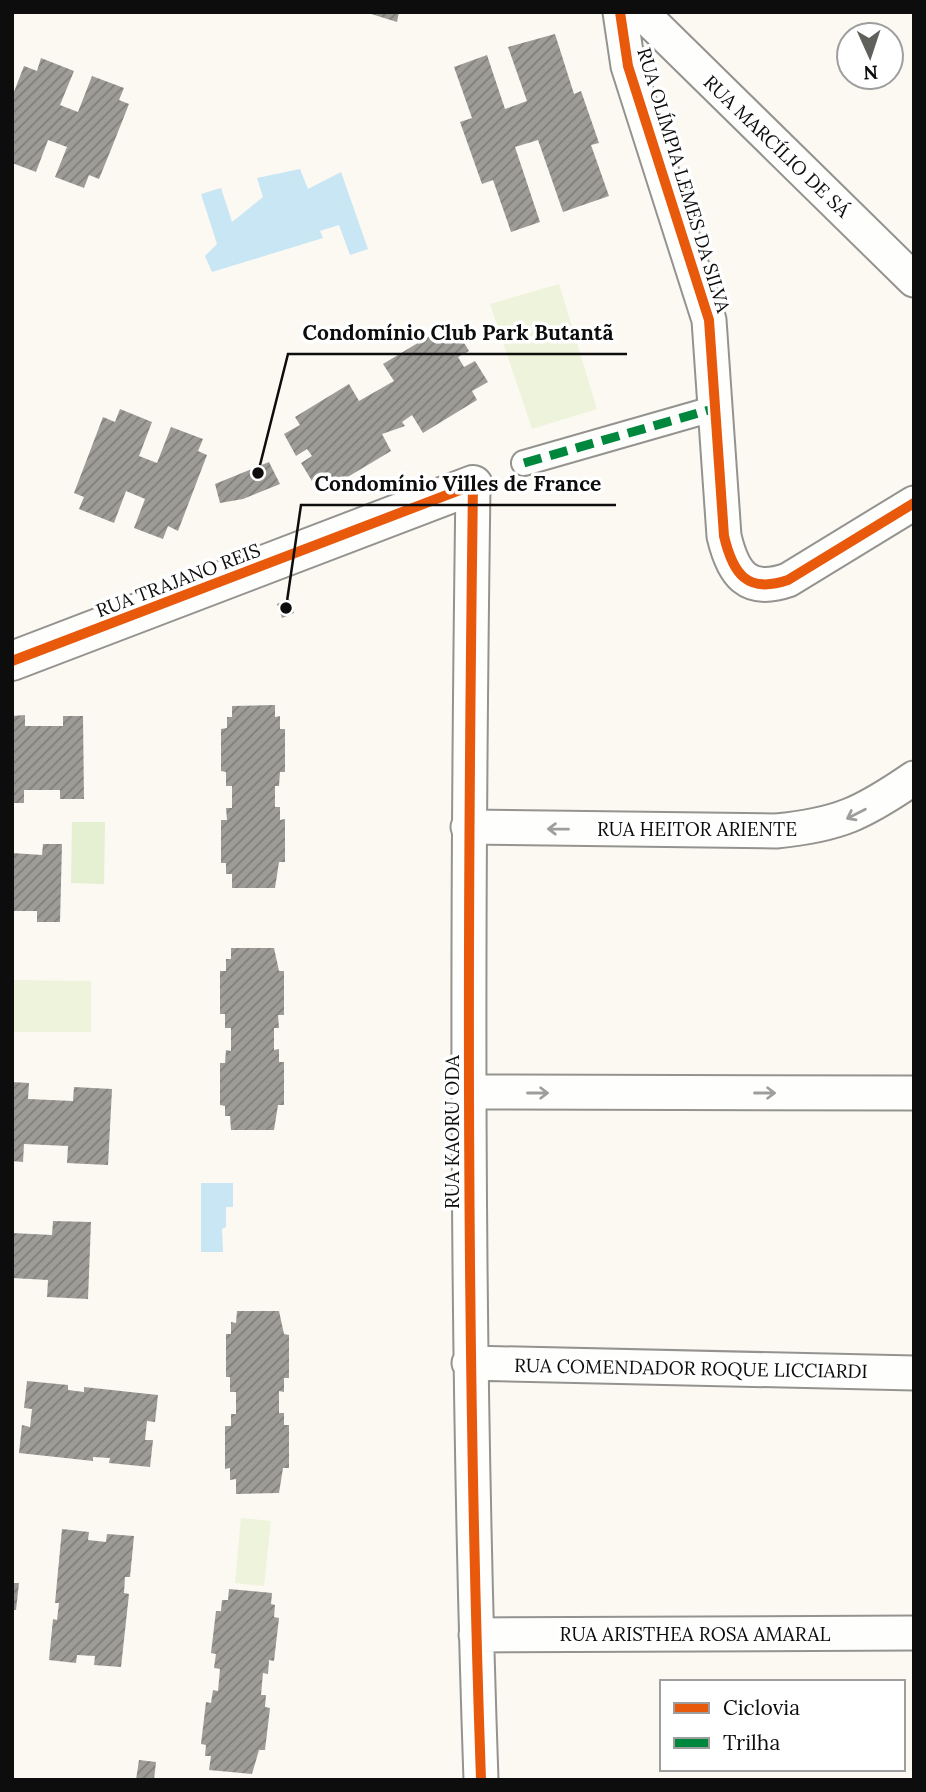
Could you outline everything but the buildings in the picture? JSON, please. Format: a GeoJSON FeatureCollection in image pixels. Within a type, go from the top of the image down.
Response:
{"type":"FeatureCollection","features":[{"type":"Feature","properties":{"kind":"street","name":"RUA OLÍMPIA LEMES DA SILVA"},"geometry":{"type":"LineString","coordinates":[[620,12],[628,66],[709,320],[724,536],[730,561],[743,578],[757,585],[788,580],[914,503]]}},
{"type":"Feature","properties":{"kind":"street","name":"RUA MARCÍLIO DE SÁ"},"geometry":{"type":"LineString","coordinates":[[641,12],[914,280]]}},
{"type":"Feature","properties":{"kind":"street"},"geometry":{"type":"LineString","coordinates":[[524,463],[680,416],[716,408]]}},
{"type":"Feature","properties":{"kind":"street","name":"RUA TRAJANO REIS"},"geometry":{"type":"LineString","coordinates":[[12,661],[473,485]]}},
{"type":"Feature","properties":{"kind":"street","name":"RUA KAORU ODA"},"geometry":{"type":"LineString","coordinates":[[473,485],[468,827],[469,1363],[481,1780]]}},
{"type":"Feature","properties":{"kind":"street","name":"RUA HEITOR ARIENTE"},"geometry":{"type":"LineString","coordinates":[[468,827],[776,831],[821,827],[847,819],[914,778]]}},
{"type":"Feature","properties":{"kind":"street"},"geometry":{"type":"LineString","coordinates":[[469,1092],[914,1093]]}},
{"type":"Feature","properties":{"kind":"street","name":"RUA COMENDADOR ROQUE LICCIARDI"},"geometry":{"type":"LineString","coordinates":[[469,1363],[914,1373]]}},
{"type":"Feature","properties":{"kind":"street","name":"RUA ARISTHEA ROSA AMARAL"},"geometry":{"type":"LineString","coordinates":[[476,1635],[914,1633]]}},
{"type":"Feature","properties":{"kind":"green space"},"geometry":{"type":"Polygon","coordinates":[[[559,284],[597,409],[532,429],[490,304],[559,284]]]}},
{"type":"Feature","properties":{"kind":"green space"},"geometry":{"type":"Polygon","coordinates":[[[72,822],[105,822],[104,884],[71,883],[72,822]]]}},
{"type":"Feature","properties":{"kind":"green space"},"geometry":{"type":"Polygon","coordinates":[[[12,980],[91,981],[91,1032],[12,1032],[12,980]]]}},
{"type":"Feature","properties":{"kind":"green space"},"geometry":{"type":"Polygon","coordinates":[[[241,1518],[271,1521],[264,1586],[235,1583],[241,1518]]]}},
{"type":"Feature","properties":{"kind":"water"},"geometry":{"type":"Polygon","coordinates":[[[300,169],[308,189],[341,172],[368,249],[350,255],[339,225],[320,231],[323,238],[212,272],[205,256],[217,244],[201,194],[221,188],[232,222],[263,197],[257,178],[300,169]]]}},
{"type":"Feature","properties":{"kind":"water"},"geometry":{"type":"Polygon","coordinates":[[[201,1183],[233,1183],[233,1207],[226,1207],[226,1227],[222,1229],[223,1252],[201,1252],[201,1183]]]}},
{"type":"Feature","properties":{"kind":"marked path"},"geometry":{"type":"LineString","coordinates":[[524,463],[716,408]]}},
{"type":"Feature","properties":{"kind":"cycle path"},"geometry":{"type":"LineString","coordinates":[[620,12],[628,66],[709,320],[724,536],[737,570],[744,578],[762,584],[788,580],[914,503]]}},
{"type":"Feature","properties":{"kind":"cycle path"},"geometry":{"type":"LineString","coordinates":[[12,661],[473,485],[470,1294],[481,1780]]}},
{"type":"Feature","properties":{"kind":"place","name":"Condomínio Club Park Butantã"},"geometry":{"type":"Point","coordinates":[258,473]}},
{"type":"Feature","properties":{"kind":"place","name":"Condomínio Villes de France"},"geometry":{"type":"Point","coordinates":[286,608]}}]}
